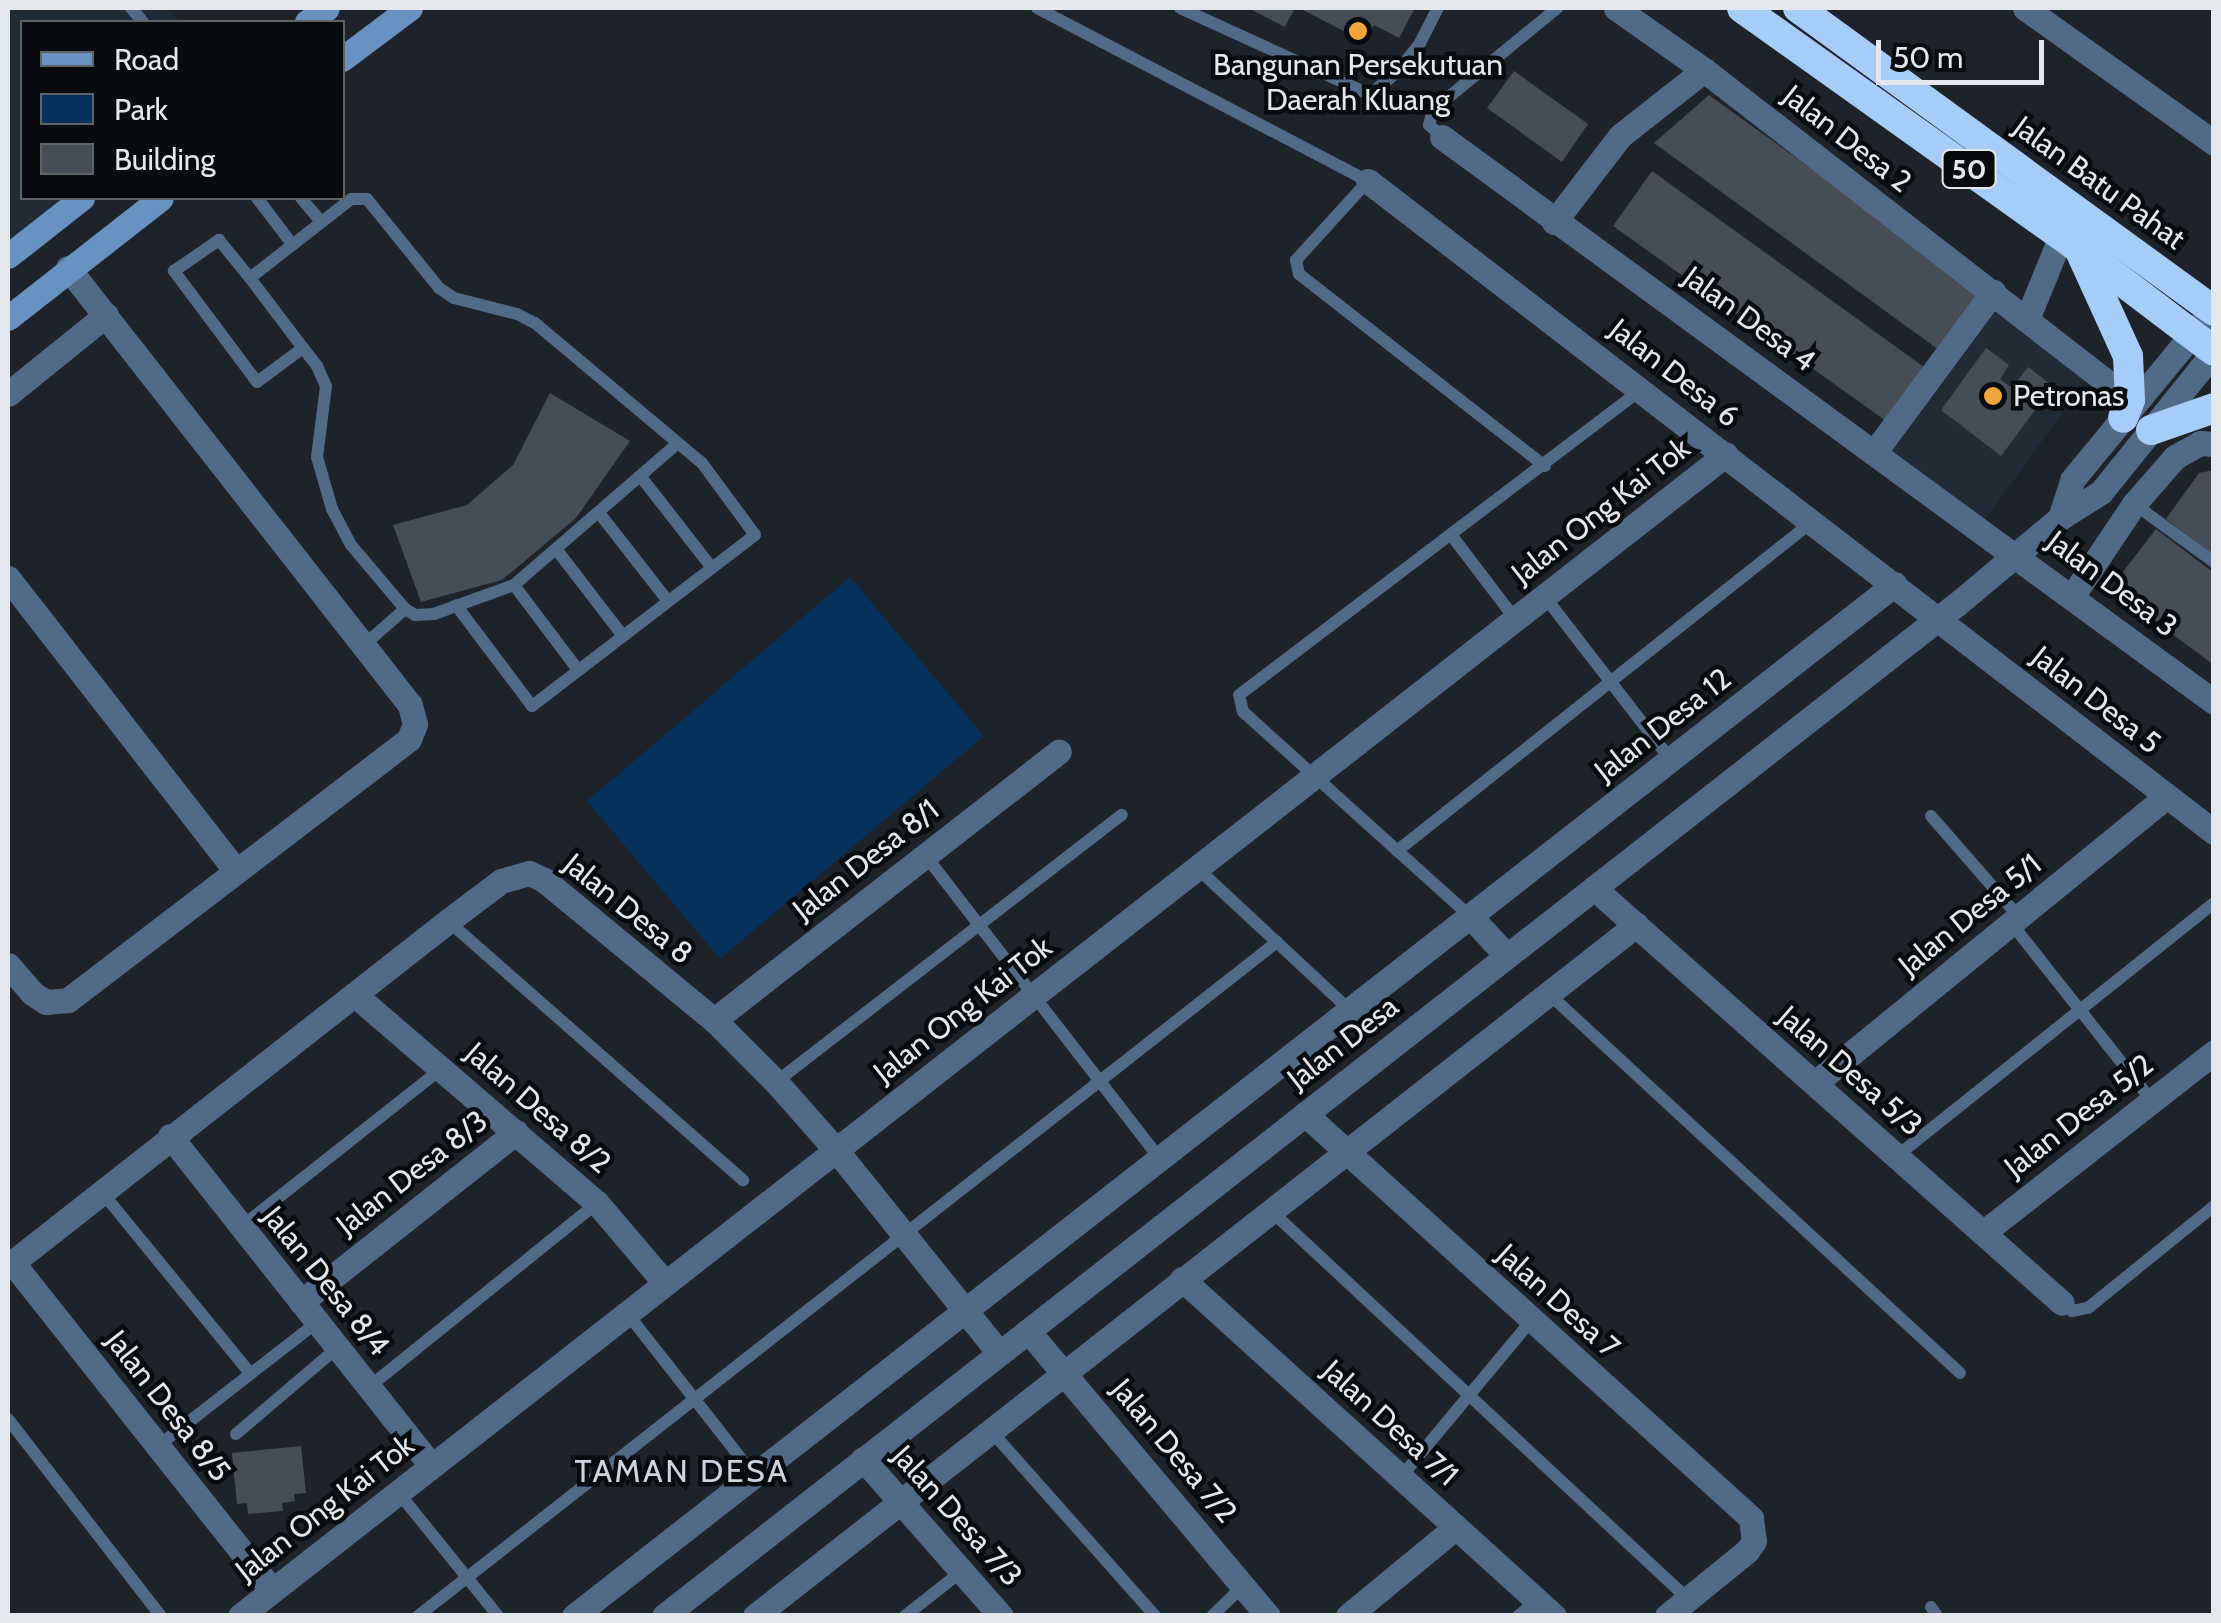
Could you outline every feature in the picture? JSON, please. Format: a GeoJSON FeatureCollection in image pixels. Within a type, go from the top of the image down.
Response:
{"type":"FeatureCollection","features":[{"type":"Feature","properties":{"kind":"highway","name":"50"},"geometry":{"type":"LineString","coordinates":[[1742,8],[2069,241],[2203,343]]}},
{"type":"Feature","properties":{"kind":"highway","name":"Jalan Batu Pahat"},"geometry":{"type":"LineString","coordinates":[[1798,8],[2213,310]]}},
{"type":"Feature","properties":{"kind":"highway"},"geometry":{"type":"LineString","coordinates":[[2069,241],[2120,332],[2128,356],[2135,416],[2214,408]]}},
{"type":"Feature","properties":{"kind":"street"},"geometry":{"type":"LineString","coordinates":[[345,57],[410,8]]}},
{"type":"Feature","properties":{"kind":"street","name":"Jalan Desa 2"},"geometry":{"type":"LineString","coordinates":[[1616,8],[1704,70],[2028,319],[2135,416]]}},
{"type":"Feature","properties":{"kind":"street"},"geometry":{"type":"LineString","coordinates":[[2025,8],[2214,143]]}},
{"type":"Feature","properties":{"kind":"street"},"geometry":{"type":"LineString","coordinates":[[1554,222],[1620,136],[1704,70]]}},
{"type":"Feature","properties":{"kind":"street","name":"Jalan Desa 4"},"geometry":{"type":"LineString","coordinates":[[1442,137],[1554,222],[1876,450],[2012,560]]}},
{"type":"Feature","properties":{"kind":"street","name":"Jalan Desa 6"},"geometry":{"type":"LineString","coordinates":[[1368,180],[1895,584],[1948,611]]}},
{"type":"Feature","properties":{"kind":"street"},"geometry":{"type":"LineString","coordinates":[[8,256],[79,200]]}},
{"type":"Feature","properties":{"kind":"street"},"geometry":{"type":"LineString","coordinates":[[8,318],[157,200]]}},
{"type":"Feature","properties":{"kind":"street"},"geometry":{"type":"LineString","coordinates":[[2028,319],[2069,241]]}},
{"type":"Feature","properties":{"kind":"street"},"geometry":{"type":"LineString","coordinates":[[8,965],[46,1002],[68,1000],[409,738],[415,724],[410,705],[68,268]]}},
{"type":"Feature","properties":{"kind":"street"},"geometry":{"type":"LineString","coordinates":[[1876,450],[1993,292]]}},
{"type":"Feature","properties":{"kind":"street","name":"Jalan Desa"},"geometry":{"type":"LineString","coordinates":[[664,1616],[1948,611],[2060,518],[2101,492],[2135,416],[2203,343],[2213,310]]}},
{"type":"Feature","properties":{"kind":"street"},"geometry":{"type":"LineString","coordinates":[[8,394],[106,315]]}},
{"type":"Feature","properties":{"kind":"street"},"geometry":{"type":"LineString","coordinates":[[2073,595],[2134,504],[2174,456],[2200,443],[2214,444]]}},
{"type":"Feature","properties":{"kind":"street","name":"Jalan Ong Kai Tok"},"geometry":{"type":"LineString","coordinates":[[240,1616],[1726,454]]}},
{"type":"Feature","properties":{"kind":"street","name":"Jalan Desa 3"},"geometry":{"type":"LineString","coordinates":[[2012,560],[2073,595],[2214,702]]}},
{"type":"Feature","properties":{"kind":"street"},"geometry":{"type":"LineString","coordinates":[[8,578],[236,871]]}},
{"type":"Feature","properties":{"kind":"street","name":"Jalan Desa 12"},"geometry":{"type":"LineString","coordinates":[[1470,917],[1895,584]]}},
{"type":"Feature","properties":{"kind":"street","name":"Jalan Desa 5"},"geometry":{"type":"LineString","coordinates":[[1948,611],[2166,797],[2214,832]]}},
{"type":"Feature","properties":{"kind":"street","name":"Jalan Desa 8/1"},"geometry":{"type":"LineString","coordinates":[[714,1020],[1059,751]]}},
{"type":"Feature","properties":{"kind":"street","name":"Jalan Desa 5/1"},"geometry":{"type":"LineString","coordinates":[[1814,1083],[2166,797]]}},
{"type":"Feature","properties":{"kind":"street","name":"Jalan Desa 8"},"geometry":{"type":"LineString","coordinates":[[10,1264],[448,920],[501,881],[529,873],[544,880],[714,1020],[776,1082],[836,1150],[999,1353]]}},
{"type":"Feature","properties":{"kind":"street","name":"Jalan Desa 5/3"},"geometry":{"type":"LineString","coordinates":[[1594,888],[2062,1303]]}},
{"type":"Feature","properties":{"kind":"street"},"geometry":{"type":"LineString","coordinates":[[1470,917],[1507,956]]}},
{"type":"Feature","properties":{"kind":"street","name":"Jalan Desa"},"geometry":{"type":"LineString","coordinates":[[574,1616],[1470,917]]}},
{"type":"Feature","properties":{"kind":"street"},"geometry":{"type":"LineString","coordinates":[[755,1616],[1636,926]]}},
{"type":"Feature","properties":{"kind":"street","name":"Jalan Desa 8/2"},"geometry":{"type":"LineString","coordinates":[[356,995],[596,1202],[666,1283]]}},
{"type":"Feature","properties":{"kind":"street","name":"Jalan Desa 5/2"},"geometry":{"type":"LineString","coordinates":[[1984,1232],[2214,1052]]}},
{"type":"Feature","properties":{"kind":"street","name":"Jalan Desa 7"},"geometry":{"type":"LineString","coordinates":[[1304,1114],[1751,1518],[1754,1541],[1688,1598]]}},
{"type":"Feature","properties":{"kind":"street","name":"Jalan Desa 8/3"},"geometry":{"type":"LineString","coordinates":[[300,1302],[516,1132]]}},
{"type":"Feature","properties":{"kind":"street","name":"Jalan Desa 8/4"},"geometry":{"type":"LineString","coordinates":[[170,1136],[432,1466]]}},
{"type":"Feature","properties":{"kind":"street","name":"Jalan Desa 8/5"},"geometry":{"type":"LineString","coordinates":[[10,1264],[272,1590]]}},
{"type":"Feature","properties":{"kind":"street","name":"Jalan Desa 7/1"},"geometry":{"type":"LineString","coordinates":[[1182,1279],[1456,1527],[1536,1610]]}},
{"type":"Feature","properties":{"kind":"street","name":"Jalan Desa 7/2"},"geometry":{"type":"LineString","coordinates":[[1028,1331],[1268,1616]]}},
{"type":"Feature","properties":{"kind":"street","name":"Jalan Desa 7/3"},"geometry":{"type":"LineString","coordinates":[[863,1460],[1001,1616]]}},
{"type":"Feature","properties":{"kind":"street"},"geometry":{"type":"LineString","coordinates":[[1348,1616],[1456,1527]]}},
{"type":"Feature","properties":{"kind":"street"},"geometry":{"type":"LineString","coordinates":[[1667,1616],[1688,1598]]}},
{"type":"Feature","properties":{"kind":"lane"},"geometry":{"type":"LineString","coordinates":[[1037,8],[1368,180],[1296,260],[1299,274],[1545,466]]}},
{"type":"Feature","properties":{"kind":"lane"},"geometry":{"type":"LineString","coordinates":[[1180,8],[1364,92],[1374,91],[1396,73],[1420,44],[1438,8]]}},
{"type":"Feature","properties":{"kind":"lane"},"geometry":{"type":"LineString","coordinates":[[1442,137],[1429,125],[1433,110],[1557,8]]}},
{"type":"Feature","properties":{"kind":"lane"},"geometry":{"type":"LineString","coordinates":[[258,200],[292,244]]}},
{"type":"Feature","properties":{"kind":"lane"},"geometry":{"type":"LineString","coordinates":[[304,200],[320,222]]}},
{"type":"Feature","properties":{"kind":"lane"},"geometry":{"type":"LineString","coordinates":[[250,278],[351,200],[367,200],[439,288],[454,298],[517,314],[535,324],[702,463],[755,534],[532,706],[456,605]]}},
{"type":"Feature","properties":{"kind":"lane"},"geometry":{"type":"LineString","coordinates":[[303,348],[257,382],[174,272],[218,240],[303,348],[326,386],[317,457],[332,509],[351,545],[405,610],[415,615],[434,614],[514,585],[678,443]]}},
{"type":"Feature","properties":{"kind":"lane"},"geometry":{"type":"LineString","coordinates":[[1470,917],[1242,712],[1239,694],[1642,390]]}},
{"type":"Feature","properties":{"kind":"lane"},"geometry":{"type":"LineString","coordinates":[[641,477],[712,568]]}},
{"type":"Feature","properties":{"kind":"lane"},"geometry":{"type":"LineString","coordinates":[[2134,504],[2214,562]]}},
{"type":"Feature","properties":{"kind":"lane"},"geometry":{"type":"LineString","coordinates":[[600,514],[668,601]]}},
{"type":"Feature","properties":{"kind":"lane"},"geometry":{"type":"LineString","coordinates":[[1397,850],[1813,521]]}},
{"type":"Feature","properties":{"kind":"lane"},"geometry":{"type":"LineString","coordinates":[[1452,536],[1516,620]]}},
{"type":"Feature","properties":{"kind":"lane"},"geometry":{"type":"LineString","coordinates":[[556,550],[623,636]]}},
{"type":"Feature","properties":{"kind":"lane"},"geometry":{"type":"LineString","coordinates":[[514,585],[578,670]]}},
{"type":"Feature","properties":{"kind":"lane"},"geometry":{"type":"LineString","coordinates":[[1545,598],[1671,760]]}},
{"type":"Feature","properties":{"kind":"lane"},"geometry":{"type":"LineString","coordinates":[[364,645],[405,610]]}},
{"type":"Feature","properties":{"kind":"lane"},"geometry":{"type":"LineString","coordinates":[[776,1082],[1122,815]]}},
{"type":"Feature","properties":{"kind":"lane"},"geometry":{"type":"LineString","coordinates":[[1931,816],[2152,1100]]}},
{"type":"Feature","properties":{"kind":"lane"},"geometry":{"type":"LineString","coordinates":[[924,855],[1159,1158]]}},
{"type":"Feature","properties":{"kind":"lane"},"geometry":{"type":"LineString","coordinates":[[1197,868],[1350,1010]]}},
{"type":"Feature","properties":{"kind":"lane"},"geometry":{"type":"LineString","coordinates":[[1897,1156],[2214,903]]}},
{"type":"Feature","properties":{"kind":"lane"},"geometry":{"type":"LineString","coordinates":[[448,920],[743,1180]]}},
{"type":"Feature","properties":{"kind":"lane"},"geometry":{"type":"LineString","coordinates":[[418,1616],[1277,942]]}},
{"type":"Feature","properties":{"kind":"lane"},"geometry":{"type":"LineString","coordinates":[[1548,994],[1960,1372]]}},
{"type":"Feature","properties":{"kind":"lane"},"geometry":{"type":"LineString","coordinates":[[241,1227],[442,1068]]}},
{"type":"Feature","properties":{"kind":"lane"},"geometry":{"type":"LineString","coordinates":[[101,1191],[250,1373]]}},
{"type":"Feature","properties":{"kind":"lane"},"geometry":{"type":"LineString","coordinates":[[369,1387],[596,1202]]}},
{"type":"Feature","properties":{"kind":"lane"},"geometry":{"type":"LineString","coordinates":[[2062,1303],[2072,1311],[2088,1308],[2214,1206]]}},
{"type":"Feature","properties":{"kind":"lane"},"geometry":{"type":"LineString","coordinates":[[1270,1210],[1468,1398],[1688,1598]]}},
{"type":"Feature","properties":{"kind":"lane"},"geometry":{"type":"LineString","coordinates":[[627,1313],[754,1474]]}},
{"type":"Feature","properties":{"kind":"lane"},"geometry":{"type":"LineString","coordinates":[[1401,1478],[1532,1320]]}},
{"type":"Feature","properties":{"kind":"lane"},"geometry":{"type":"LineString","coordinates":[[158,1446],[317,1322]]}},
{"type":"Feature","properties":{"kind":"lane"},"geometry":{"type":"LineString","coordinates":[[236,1434],[338,1348]]}},
{"type":"Feature","properties":{"kind":"lane"},"geometry":{"type":"LineString","coordinates":[[8,1418],[162,1616]]}},
{"type":"Feature","properties":{"kind":"lane"},"geometry":{"type":"LineString","coordinates":[[991,1430],[1155,1616]]}},
{"type":"Feature","properties":{"kind":"lane"},"geometry":{"type":"LineString","coordinates":[[398,1492],[498,1616]]}},
{"type":"Feature","properties":{"kind":"lane"},"geometry":{"type":"LineString","coordinates":[[905,1616],[962,1571]]}},
{"type":"Feature","properties":{"kind":"lane"},"geometry":{"type":"LineString","coordinates":[[1212,1616],[1244,1585]]}},
{"type":"Feature","properties":{"kind":"shaded area"},"geometry":{"type":"Polygon","coordinates":[[[8,8],[168,8],[178,20],[20,20],[20,200],[63,200],[8,244],[8,8]]]}},
{"type":"Feature","properties":{"kind":"shaded area"},"geometry":{"type":"Polygon","coordinates":[[[1995,303],[2089,376],[1985,520],[1888,449],[1995,303]]]}},
{"type":"Feature","properties":{"kind":"green space"},"geometry":{"type":"Polygon","coordinates":[[[850,577],[984,736],[720,959],[587,801],[850,577]]]}},
{"type":"Feature","properties":{"kind":"building","name":"Bangunan Persekutuan Daerah Kluang"},"geometry":{"type":"Polygon","coordinates":[[[1248,8],[1295,8],[1285,27],[1248,8]]]}},
{"type":"Feature","properties":{"kind":"building","name":"Bangunan Persekutuan Daerah Kluang"},"geometry":{"type":"Polygon","coordinates":[[[1299,8],[1415,8],[1399,38],[1374,25],[1365,42],[1299,8]]]}},
{"type":"Feature","properties":{"kind":"building"},"geometry":{"type":"Polygon","coordinates":[[[1514,71],[1588,124],[1562,162],[1487,108],[1514,71]]]}},
{"type":"Feature","properties":{"kind":"building"},"geometry":{"type":"Polygon","coordinates":[[[1709,95],[1981,291],[1939,350],[1654,143],[1709,95]]]}},
{"type":"Feature","properties":{"kind":"building"},"geometry":{"type":"Polygon","coordinates":[[[1652,171],[1924,367],[1886,421],[1613,226],[1652,171]]]}},
{"type":"Feature","properties":{"kind":"building"},"geometry":{"type":"Polygon","coordinates":[[[1986,348],[2009,365],[2000,379],[2012,388],[2028,367],[2053,386],[2001,456],[1941,410],[1986,348]]]}},
{"type":"Feature","properties":{"kind":"building"},"geometry":{"type":"Polygon","coordinates":[[[550,393],[630,441],[576,518],[502,580],[421,602],[393,525],[467,505],[513,465],[550,393]]]}},
{"type":"Feature","properties":{"kind":"building"},"geometry":{"type":"Polygon","coordinates":[[[2214,470],[2214,555],[2166,519],[2199,473],[2214,470]]]}},
{"type":"Feature","properties":{"kind":"building"},"geometry":{"type":"Polygon","coordinates":[[[2156,529],[2214,573],[2214,665],[2121,596],[2119,577],[2156,529]]]}},
{"type":"Feature","properties":{"kind":"building"},"geometry":{"type":"Polygon","coordinates":[[[301,1446],[306,1493],[294,1494],[295,1501],[282,1503],[283,1511],[248,1514],[247,1503],[237,1504],[232,1453],[301,1446]]]}},
{"type":"Feature","properties":{"kind":"place","name":"Bangunan Persekutuan Daerah Kluang"},"geometry":{"type":"Point","coordinates":[1358,31]}},
{"type":"Feature","properties":{"kind":"place","name":"Petronas"},"geometry":{"type":"Point","coordinates":[1993,396]}},
{"type":"Feature","properties":{"kind":"district","name":"TAMAN DESA"},"geometry":{"type":"Point","coordinates":[682,1471]}}]}
